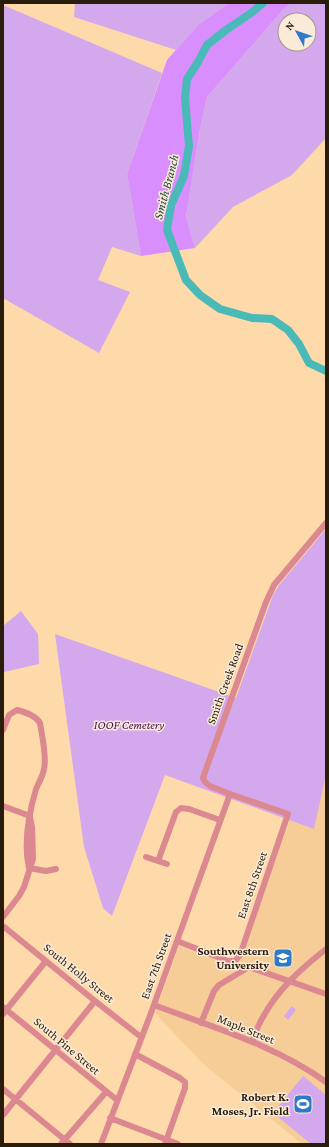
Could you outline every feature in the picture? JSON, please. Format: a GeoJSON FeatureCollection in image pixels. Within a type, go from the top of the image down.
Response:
{"type":"FeatureCollection","features":[{"type":"Feature","properties":{"kind":"street","name":"Smith Creek Road"},"geometry":{"type":"LineString","coordinates":[[288,814],[230,794],[207,784],[203,778],[266,602],[274,586],[326,523]]}},
{"type":"Feature","properties":{"kind":"street"},"geometry":{"type":"LineString","coordinates":[[3,730],[9,715],[17,710],[34,716],[40,723],[45,761],[30,816],[32,827],[33,859],[24,887],[3,917]]}},
{"type":"Feature","properties":{"kind":"street","name":"East 7th Street"},"geometry":{"type":"LineString","coordinates":[[101,1144],[154,1005],[230,794]]}},
{"type":"Feature","properties":{"kind":"street"},"geometry":{"type":"LineString","coordinates":[[3,806],[30,816]]}},
{"type":"Feature","properties":{"kind":"street"},"geometry":{"type":"LineString","coordinates":[[158,861],[176,812],[181,808],[189,809],[220,820]]}},
{"type":"Feature","properties":{"kind":"street","name":"East 8th Street"},"geometry":{"type":"LineString","coordinates":[[177,941],[228,961],[235,961],[240,955],[288,814]]}},
{"type":"Feature","properties":{"kind":"street"},"geometry":{"type":"LineString","coordinates":[[146,857],[168,864]]}},
{"type":"Feature","properties":{"kind":"street"},"geometry":{"type":"LineString","coordinates":[[29,868],[46,871],[56,869]]}},
{"type":"Feature","properties":{"kind":"street","name":"South Holly Street"},"geometry":{"type":"LineString","coordinates":[[3,926],[141,1037]]}},
{"type":"Feature","properties":{"kind":"street"},"geometry":{"type":"LineString","coordinates":[[252,1042],[264,1015],[277,996],[289,981],[326,949]]}},
{"type":"Feature","properties":{"kind":"street"},"geometry":{"type":"LineString","coordinates":[[4,1011],[46,962]]}},
{"type":"Feature","properties":{"kind":"street"},"geometry":{"type":"LineString","coordinates":[[201,1023],[214,991],[218,986],[249,967],[326,994]]}},
{"type":"Feature","properties":{"kind":"street"},"geometry":{"type":"LineString","coordinates":[[3,1115],[95,1001]]}},
{"type":"Feature","properties":{"kind":"street","name":"Maple Street"},"geometry":{"type":"LineString","coordinates":[[154,1005],[252,1042],[293,1060],[326,1082]]}},
{"type":"Feature","properties":{"kind":"street","name":"South Pine Street"},"geometry":{"type":"LineString","coordinates":[[4,1011],[117,1100]]}},
{"type":"Feature","properties":{"kind":"street"},"geometry":{"type":"LineString","coordinates":[[135,1054],[185,1082],[185,1088],[166,1142]]}},
{"type":"Feature","properties":{"kind":"street"},"geometry":{"type":"LineString","coordinates":[[3,1089],[62,1142],[70,1144]]}},
{"type":"Feature","properties":{"kind":"street"},"geometry":{"type":"LineString","coordinates":[[62,1142],[106,1092]]}},
{"type":"Feature","properties":{"kind":"street"},"geometry":{"type":"LineString","coordinates":[[110,1118],[166,1142],[178,1144]]}},
{"type":"Feature","properties":{"kind":"shaded area"},"geometry":{"type":"Polygon","coordinates":[[[229,3],[291,3],[281,12],[277,12],[277,17],[207,97],[200,129],[186,217],[195,248],[141,256],[127,174],[167,60],[199,24],[229,3]]]}},
{"type":"Feature","properties":{"kind":"shaded area","name":"Southwestern University"},"geometry":{"type":"Polygon","coordinates":[[[326,775],[326,1144],[302,1144],[202,1063],[155,1013],[179,946],[230,965],[238,963],[290,820],[314,828],[326,775]]]}},
{"type":"Feature","properties":{"kind":"green space"},"geometry":{"type":"Polygon","coordinates":[[[75,3],[229,3],[199,24],[176,50],[74,17],[75,3]]]}},
{"type":"Feature","properties":{"kind":"green space"},"geometry":{"type":"Polygon","coordinates":[[[291,3],[326,3],[326,138],[292,175],[233,207],[195,248],[186,217],[200,129],[207,97],[277,17],[277,52],[317,52],[317,12],[281,12],[291,3]]]}},
{"type":"Feature","properties":{"kind":"green space"},"geometry":{"type":"Polygon","coordinates":[[[3,5],[162,73],[127,174],[141,256],[112,247],[98,280],[130,292],[99,353],[3,298],[3,5]]]}},
{"type":"Feature","properties":{"kind":"green space","name":"IOOF Cemetery"},"geometry":{"type":"Polygon","coordinates":[[[326,529],[326,775],[314,829],[165,775],[112,916],[103,908],[84,847],[55,634],[236,698],[273,595],[280,584],[326,529]]]}},
{"type":"Feature","properties":{"kind":"green space"},"geometry":{"type":"Polygon","coordinates":[[[21,611],[38,634],[39,664],[4,672],[3,626],[21,611]]]}},
{"type":"Feature","properties":{"kind":"green space"},"geometry":{"type":"Polygon","coordinates":[[[292,1006],[296,1010],[288,1020],[284,1016],[292,1006]]]}},
{"type":"Feature","properties":{"kind":"green space","name":"Robert K. Moses, Jr. Field"},"geometry":{"type":"Polygon","coordinates":[[[303,1076],[326,1095],[326,1144],[311,1144],[273,1113],[303,1076]]]}},
{"type":"Feature","properties":{"kind":"waterway","name":"Smith Branch"},"geometry":{"type":"LineString","coordinates":[[263,3],[207,45],[187,79],[185,98],[189,146],[184,176],[171,205],[167,230],[186,280],[200,295],[220,309],[252,318],[272,319],[288,330],[299,344],[309,363],[326,371]]}},
{"type":"Feature","properties":{"kind":"place","name":"Southwestern University"},"geometry":{"type":"Point","coordinates":[283,958]}},
{"type":"Feature","properties":{"kind":"place","name":"Robert K. Moses, Jr. Field"},"geometry":{"type":"Point","coordinates":[303,1104]}}]}
